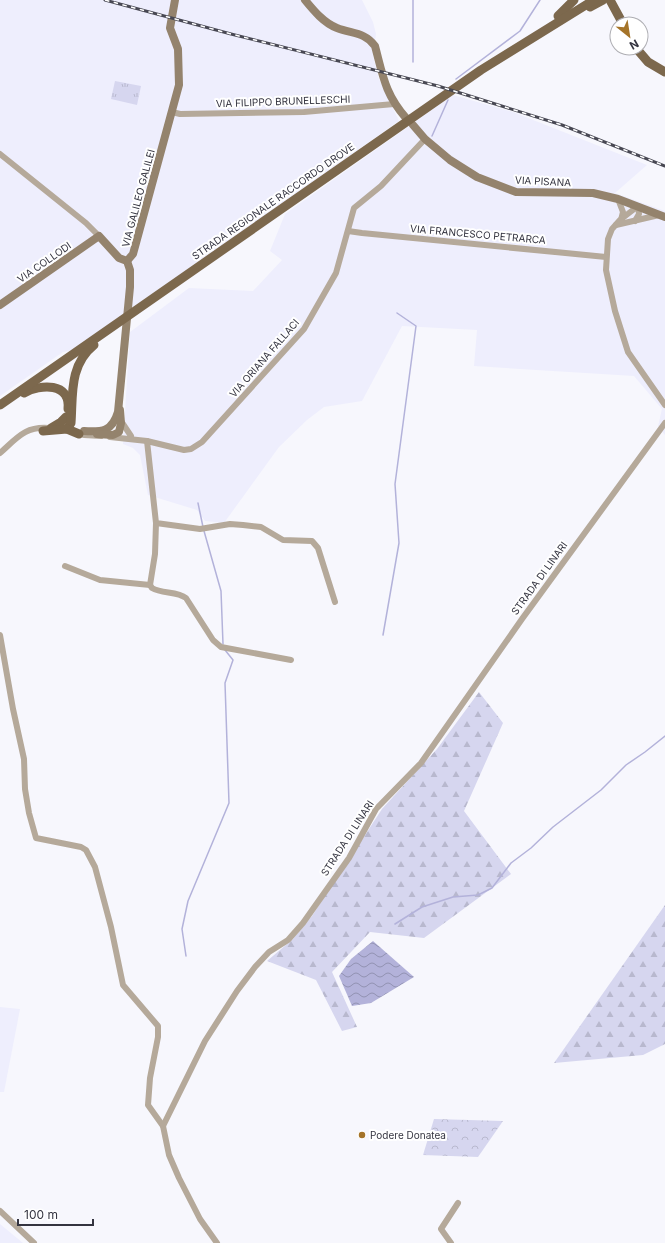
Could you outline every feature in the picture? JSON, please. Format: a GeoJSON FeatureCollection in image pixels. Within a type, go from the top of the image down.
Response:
{"type":"FeatureCollection","features":[{"type":"Feature","properties":{"kind":"main road"},"geometry":{"type":"LineString","coordinates":[[560,18],[574,0]]}},
{"type":"Feature","properties":{"kind":"main road"},"geometry":{"type":"LineString","coordinates":[[560,18],[594,0]]}},
{"type":"Feature","properties":{"kind":"main road"},"geometry":{"type":"LineString","coordinates":[[560,18],[577,14],[603,0]]}},
{"type":"Feature","properties":{"kind":"main road"},"geometry":{"type":"LineString","coordinates":[[610,0],[618,16]]}},
{"type":"Feature","properties":{"kind":"main road","name":"STRADA REGIONALE RACCORDO DROVE"},"geometry":{"type":"LineString","coordinates":[[0,405],[495,61],[512,45],[560,18]]}},
{"type":"Feature","properties":{"kind":"main road"},"geometry":{"type":"LineString","coordinates":[[643,56],[648,62],[665,72]]}},
{"type":"Feature","properties":{"kind":"main road"},"geometry":{"type":"LineString","coordinates":[[82,433],[69,417],[74,377],[82,357],[94,344],[134,317],[149,301]]}},
{"type":"Feature","properties":{"kind":"main road"},"geometry":{"type":"LineString","coordinates":[[0,400],[52,363],[72,355]]}},
{"type":"Feature","properties":{"kind":"main road"},"geometry":{"type":"LineString","coordinates":[[0,410],[29,390],[48,386],[58,390],[66,398],[71,424],[67,429]]}},
{"type":"Feature","properties":{"kind":"main road"},"geometry":{"type":"LineString","coordinates":[[47,430],[69,417]]}},
{"type":"Feature","properties":{"kind":"main road"},"geometry":{"type":"LineString","coordinates":[[47,430],[67,429],[82,433]]}},
{"type":"Feature","properties":{"kind":"street","name":"VIA GALILEO GALILEI"},"geometry":{"type":"LineString","coordinates":[[117,434],[120,431],[118,421],[129,300],[130,272],[127,261],[133,254],[179,88],[180,71],[178,46],[170,31],[175,0]]}},
{"type":"Feature","properties":{"kind":"street"},"geometry":{"type":"LineString","coordinates":[[305,0],[327,23],[338,28],[361,34],[371,41],[375,46],[385,86],[394,104],[406,118]]}},
{"type":"Feature","properties":{"kind":"street","name":"VIA FILIPPO BRUNELLESCHI"},"geometry":{"type":"LineString","coordinates":[[172,112],[180,114],[300,112],[354,109],[394,104]]}},
{"type":"Feature","properties":{"kind":"street","name":"VIA PISANA"},"geometry":{"type":"LineString","coordinates":[[412,125],[425,139],[450,160],[477,178],[516,192],[593,193],[618,199],[662,216]]}},
{"type":"Feature","properties":{"kind":"street","name":"VIA ORIANA FALLACI"},"geometry":{"type":"LineString","coordinates":[[128,437],[184,450],[191,449],[202,442],[304,329],[336,273],[354,208],[381,186],[425,139]]}},
{"type":"Feature","properties":{"kind":"street"},"geometry":{"type":"LineString","coordinates":[[0,154],[86,223],[119,258],[127,261]]}},
{"type":"Feature","properties":{"kind":"street"},"geometry":{"type":"LineString","coordinates":[[618,199],[623,212],[620,220],[608,239],[606,256],[608,284],[628,352],[665,405]]}},
{"type":"Feature","properties":{"kind":"street"},"geometry":{"type":"LineString","coordinates":[[620,220],[638,206]]}},
{"type":"Feature","properties":{"kind":"street"},"geometry":{"type":"LineString","coordinates":[[636,220],[639,214],[638,206]]}},
{"type":"Feature","properties":{"kind":"street"},"geometry":{"type":"LineString","coordinates":[[616,226],[636,220],[662,216]]}},
{"type":"Feature","properties":{"kind":"street","name":"VIA FRANCESCO PETRARCA"},"geometry":{"type":"LineString","coordinates":[[348,230],[362,233],[606,256]]}},
{"type":"Feature","properties":{"kind":"street","name":"VIA COLLODI"},"geometry":{"type":"LineString","coordinates":[[0,305],[99,236]]}},
{"type":"Feature","properties":{"kind":"street"},"geometry":{"type":"LineString","coordinates":[[101,432],[118,421],[128,437]]}},
{"type":"Feature","properties":{"kind":"street","name":"STRADA DI LINARI"},"geometry":{"type":"LineString","coordinates":[[163,1126],[205,1041],[237,991],[255,967],[269,952],[288,940],[303,923],[349,858],[376,809],[421,763],[522,619],[665,423]]}},
{"type":"Feature","properties":{"kind":"street"},"geometry":{"type":"LineString","coordinates":[[0,453],[19,437],[31,432],[47,430],[128,437]]}},
{"type":"Feature","properties":{"kind":"street"},"geometry":{"type":"LineString","coordinates":[[82,433],[101,432],[128,437]]}},
{"type":"Feature","properties":{"kind":"street"},"geometry":{"type":"LineString","coordinates":[[82,433],[117,434]]}},
{"type":"Feature","properties":{"kind":"street"},"geometry":{"type":"LineString","coordinates":[[150,442],[156,523],[155,554],[150,585]]}},
{"type":"Feature","properties":{"kind":"street"},"geometry":{"type":"LineString","coordinates":[[156,523],[203,529],[230,524],[243,525],[260,528],[283,540],[312,541],[318,548],[335,602]]}},
{"type":"Feature","properties":{"kind":"street"},"geometry":{"type":"LineString","coordinates":[[65,566],[100,580],[150,585],[154,589],[178,594],[186,598],[213,640],[221,648],[291,660]]}},
{"type":"Feature","properties":{"kind":"street"},"geometry":{"type":"LineString","coordinates":[[0,634],[13,709],[24,759],[25,789],[29,813],[36,838],[82,847],[86,850],[95,867],[111,927],[123,985],[158,1026],[158,1037],[150,1078],[148,1105],[163,1126],[169,1155],[200,1219],[217,1243]]}},
{"type":"Feature","properties":{"kind":"street"},"geometry":{"type":"LineString","coordinates":[[451,1243],[441,1229],[458,1203]]}},
{"type":"Feature","properties":{"kind":"street"},"geometry":{"type":"LineString","coordinates":[[0,1211],[34,1243]]}},
{"type":"Feature","properties":{"kind":"shaded area"},"geometry":{"type":"Polygon","coordinates":[[[0,0],[362,0],[373,22],[376,34],[373,56],[379,79],[399,121],[72,350],[63,352],[0,396],[0,0]]]}},
{"type":"Feature","properties":{"kind":"shaded area"},"geometry":{"type":"Polygon","coordinates":[[[453,95],[513,112],[647,165],[615,193],[665,211],[665,435],[658,427],[662,409],[634,376],[474,366],[477,330],[402,326],[362,401],[324,407],[307,420],[279,447],[224,523],[205,521],[197,510],[148,495],[140,455],[133,448],[123,444],[130,332],[189,288],[253,291],[282,260],[270,251],[285,214],[453,95]]]}},
{"type":"Feature","properties":{"kind":"shaded area"},"geometry":{"type":"Polygon","coordinates":[[[0,1007],[20,1009],[4,1092],[0,1092],[0,1007]]]}},
{"type":"Feature","properties":{"kind":"shaded area"},"geometry":{"type":"Polygon","coordinates":[[[0,1224],[23,1243],[0,1243],[0,1224]]]}},
{"type":"Feature","properties":{"kind":"green space"},"geometry":{"type":"Polygon","coordinates":[[[115,81],[141,86],[137,105],[111,99],[115,81]]]}},
{"type":"Feature","properties":{"kind":"green space"},"geometry":{"type":"Polygon","coordinates":[[[479,692],[503,723],[464,811],[511,874],[424,938],[370,932],[332,972],[357,1027],[342,1031],[316,980],[267,961],[293,939],[312,916],[382,809],[437,749],[479,692]]]}},
{"type":"Feature","properties":{"kind":"green space"},"geometry":{"type":"Polygon","coordinates":[[[665,905],[665,1044],[643,1055],[554,1063],[665,905]]]}},
{"type":"Feature","properties":{"kind":"green space"},"geometry":{"type":"Polygon","coordinates":[[[434,1119],[503,1121],[478,1157],[423,1155],[434,1119]]]}},
{"type":"Feature","properties":{"kind":"water"},"geometry":{"type":"Polygon","coordinates":[[[373,941],[414,977],[371,1003],[352,1006],[339,976],[351,959],[373,941]]]}},
{"type":"Feature","properties":{"kind":"waterway"},"geometry":{"type":"LineString","coordinates":[[413,0],[413,62]]}},
{"type":"Feature","properties":{"kind":"waterway"},"geometry":{"type":"LineString","coordinates":[[456,79],[520,31],[540,0]]}},
{"type":"Feature","properties":{"kind":"waterway"},"geometry":{"type":"LineString","coordinates":[[432,136],[448,100]]}},
{"type":"Feature","properties":{"kind":"waterway"},"geometry":{"type":"LineString","coordinates":[[383,635],[399,543],[395,484],[416,326],[397,313]]}},
{"type":"Feature","properties":{"kind":"waterway"},"geometry":{"type":"LineString","coordinates":[[198,503],[203,527]]}},
{"type":"Feature","properties":{"kind":"waterway"},"geometry":{"type":"LineString","coordinates":[[204,531],[221,591],[223,644]]}},
{"type":"Feature","properties":{"kind":"waterway"},"geometry":{"type":"LineString","coordinates":[[186,956],[182,929],[188,901],[229,803],[225,683],[233,660],[225,650]]}},
{"type":"Feature","properties":{"kind":"waterway"},"geometry":{"type":"LineString","coordinates":[[395,924],[422,907],[453,897],[478,895],[492,888],[511,863],[531,848],[553,827],[601,790],[626,765],[665,736]]}},
{"type":"Feature","properties":{"kind":"railway"},"geometry":{"type":"LineString","coordinates":[[105,0],[231,34],[438,86],[562,125],[665,166]]}},
{"type":"Feature","properties":{"kind":"place","name":"Podere Donatea"},"geometry":{"type":"Point","coordinates":[362,1135]}}]}
